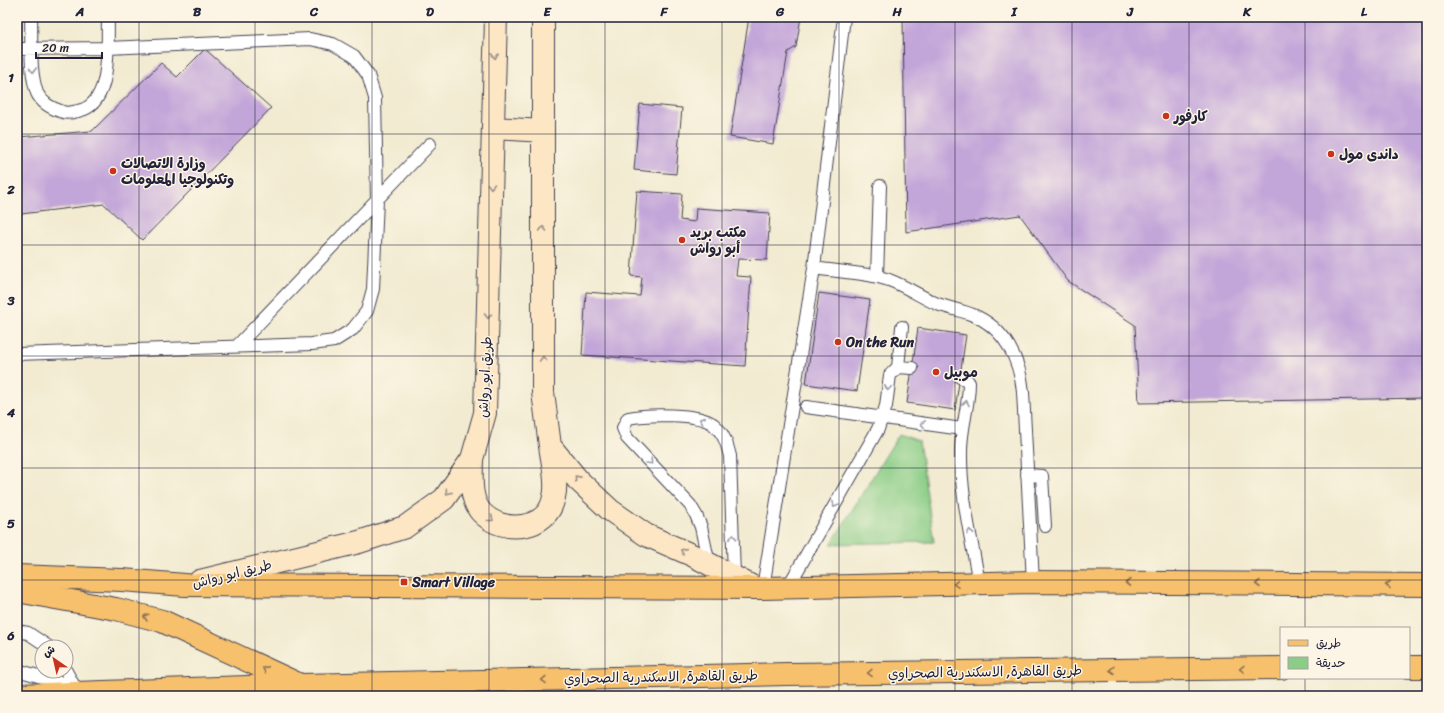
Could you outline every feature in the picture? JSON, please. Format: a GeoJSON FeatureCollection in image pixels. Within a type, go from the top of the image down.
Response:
{"type":"FeatureCollection","features":[{"type":"Feature","properties":{"kind":"main road","name":"طريق ابو رواش"},"geometry":{"type":"LineString","coordinates":[[185,585],[360,542],[405,527],[444,498],[472,459],[485,413],[496,17]]}},
{"type":"Feature","properties":{"kind":"main road"},"geometry":{"type":"LineString","coordinates":[[472,459],[473,494],[481,511],[495,523],[513,528],[531,524],[546,514],[554,498],[555,481],[543,392],[543,17]]}},
{"type":"Feature","properties":{"kind":"main road"},"geometry":{"type":"LineString","coordinates":[[493,128],[543,131]]}},
{"type":"Feature","properties":{"kind":"main road"},"geometry":{"type":"LineString","coordinates":[[550,446],[578,480],[610,510],[646,534],[759,588]]}},
{"type":"Feature","properties":{"kind":"main road"},"geometry":{"type":"LineString","coordinates":[[17,576],[122,580],[185,585],[759,588],[1033,582],[1427,585]]}},
{"type":"Feature","properties":{"kind":"main road"},"geometry":{"type":"LineString","coordinates":[[17,592],[116,609],[162,621],[301,685]]}},
{"type":"Feature","properties":{"kind":"main road"},"geometry":{"type":"LineString","coordinates":[[1410,667],[1427,666]]}},
{"type":"Feature","properties":{"kind":"main road","name":"طريق القاهرة, الاسكندرية الصحراوي"},"geometry":{"type":"LineString","coordinates":[[17,695],[81,689],[787,674],[1280,668]]}},
{"type":"Feature","properties":{"kind":"lane"},"geometry":{"type":"LineString","coordinates":[[31,17],[34,77],[38,94],[50,107],[66,113],[84,110],[98,99],[105,82],[108,17]]}},
{"type":"Feature","properties":{"kind":"lane"},"geometry":{"type":"LineString","coordinates":[[759,588],[814,268],[844,17]]}},
{"type":"Feature","properties":{"kind":"lane"},"geometry":{"type":"LineString","coordinates":[[17,48],[107,48],[310,39],[333,44],[354,56],[368,75],[375,98],[377,200],[373,289],[367,311],[353,329],[334,341],[312,344],[238,345],[17,354]]}},
{"type":"Feature","properties":{"kind":"lane"},"geometry":{"type":"LineString","coordinates":[[238,345],[430,144]]}},
{"type":"Feature","properties":{"kind":"lane"},"geometry":{"type":"LineString","coordinates":[[877,277],[880,186]]}},
{"type":"Feature","properties":{"kind":"lane"},"geometry":{"type":"LineString","coordinates":[[814,268],[877,277],[896,283],[937,304],[974,315],[988,323],[1000,334],[1009,346],[1017,361],[1021,376],[1033,582]]}},
{"type":"Feature","properties":{"kind":"lane"},"geometry":{"type":"LineString","coordinates":[[788,588],[873,440],[882,418],[890,375],[898,367],[902,327]]}},
{"type":"Feature","properties":{"kind":"lane"},"geometry":{"type":"LineString","coordinates":[[898,367],[912,368]]}},
{"type":"Feature","properties":{"kind":"lane"},"geometry":{"type":"LineString","coordinates":[[960,377],[967,380],[969,383],[962,429],[961,451],[963,492],[979,584]]}},
{"type":"Feature","properties":{"kind":"lane"},"geometry":{"type":"LineString","coordinates":[[806,407],[962,429]]}},
{"type":"Feature","properties":{"kind":"lane"},"geometry":{"type":"LineString","coordinates":[[709,564],[701,527],[696,515],[690,505],[627,438],[623,428],[628,418],[638,416],[695,417],[713,424],[725,438],[730,456],[734,576]]}},
{"type":"Feature","properties":{"kind":"lane"},"geometry":{"type":"LineString","coordinates":[[1027,475],[1042,476],[1045,526]]}},
{"type":"Feature","properties":{"kind":"lane"},"geometry":{"type":"LineString","coordinates":[[17,631],[28,633],[37,639]]}},
{"type":"Feature","properties":{"kind":"lane"},"geometry":{"type":"LineString","coordinates":[[17,670],[81,689]]}},
{"type":"Feature","properties":{"kind":"lane"},"geometry":{"type":"LineString","coordinates":[[73,679],[81,689]]}},
{"type":"Feature","properties":{"kind":"green space"},"geometry":{"type":"Polygon","coordinates":[[[899,434],[919,441],[934,542],[831,544],[899,434]]]}},
{"type":"Feature","properties":{"kind":"building"},"geometry":{"type":"Polygon","coordinates":[[[749,17],[801,17],[796,47],[788,52],[773,144],[730,137],[749,17]]]}},
{"type":"Feature","properties":{"kind":"building","name":"كارفور"},"geometry":{"type":"Polygon","coordinates":[[[903,17],[1427,17],[1427,398],[1139,403],[1135,325],[1068,281],[1020,215],[906,232],[903,17]]]}},
{"type":"Feature","properties":{"kind":"building","name":"وزارة الاتصالات وتكنولوجيا المعلومات"},"geometry":{"type":"Polygon","coordinates":[[[205,49],[271,108],[142,240],[104,204],[21,214],[17,219],[18,137],[92,131],[161,63],[177,77],[205,49]]]}},
{"type":"Feature","properties":{"kind":"building"},"geometry":{"type":"Polygon","coordinates":[[[640,104],[682,108],[676,174],[634,170],[640,104]]]}},
{"type":"Feature","properties":{"kind":"building"},"geometry":{"type":"Polygon","coordinates":[[[637,191],[682,194],[680,220],[695,222],[696,208],[770,213],[767,260],[738,259],[736,276],[751,277],[745,366],[582,355],[586,292],[640,296],[642,277],[631,276],[637,191]]]}},
{"type":"Feature","properties":{"kind":"building","name":"On the Run"},"geometry":{"type":"Polygon","coordinates":[[[819,293],[870,300],[857,391],[806,384],[819,293]]]}},
{"type":"Feature","properties":{"kind":"building","name":"موبيل"},"geometry":{"type":"Polygon","coordinates":[[[918,328],[966,335],[955,410],[907,403],[918,328]]]}},
{"type":"Feature","properties":{"kind":"place","name":"كارفور"},"geometry":{"type":"Point","coordinates":[1166,116]}},
{"type":"Feature","properties":{"kind":"place","name":"داندى مول"},"geometry":{"type":"Point","coordinates":[1331,154]}},
{"type":"Feature","properties":{"kind":"place","name":"وزارة الاتصالات وتكنولوجيا المعلومات"},"geometry":{"type":"Point","coordinates":[113,171]}},
{"type":"Feature","properties":{"kind":"place","name":"مكتب بريد أبو رواش"},"geometry":{"type":"Point","coordinates":[682,240]}},
{"type":"Feature","properties":{"kind":"place","name":"On the Run"},"geometry":{"type":"Point","coordinates":[838,342]}},
{"type":"Feature","properties":{"kind":"place","name":"موبيل"},"geometry":{"type":"Point","coordinates":[936,372]}},
{"type":"Feature","properties":{"kind":"place","name":"Smart Village"},"geometry":{"type":"Point","coordinates":[404,582]}}]}
